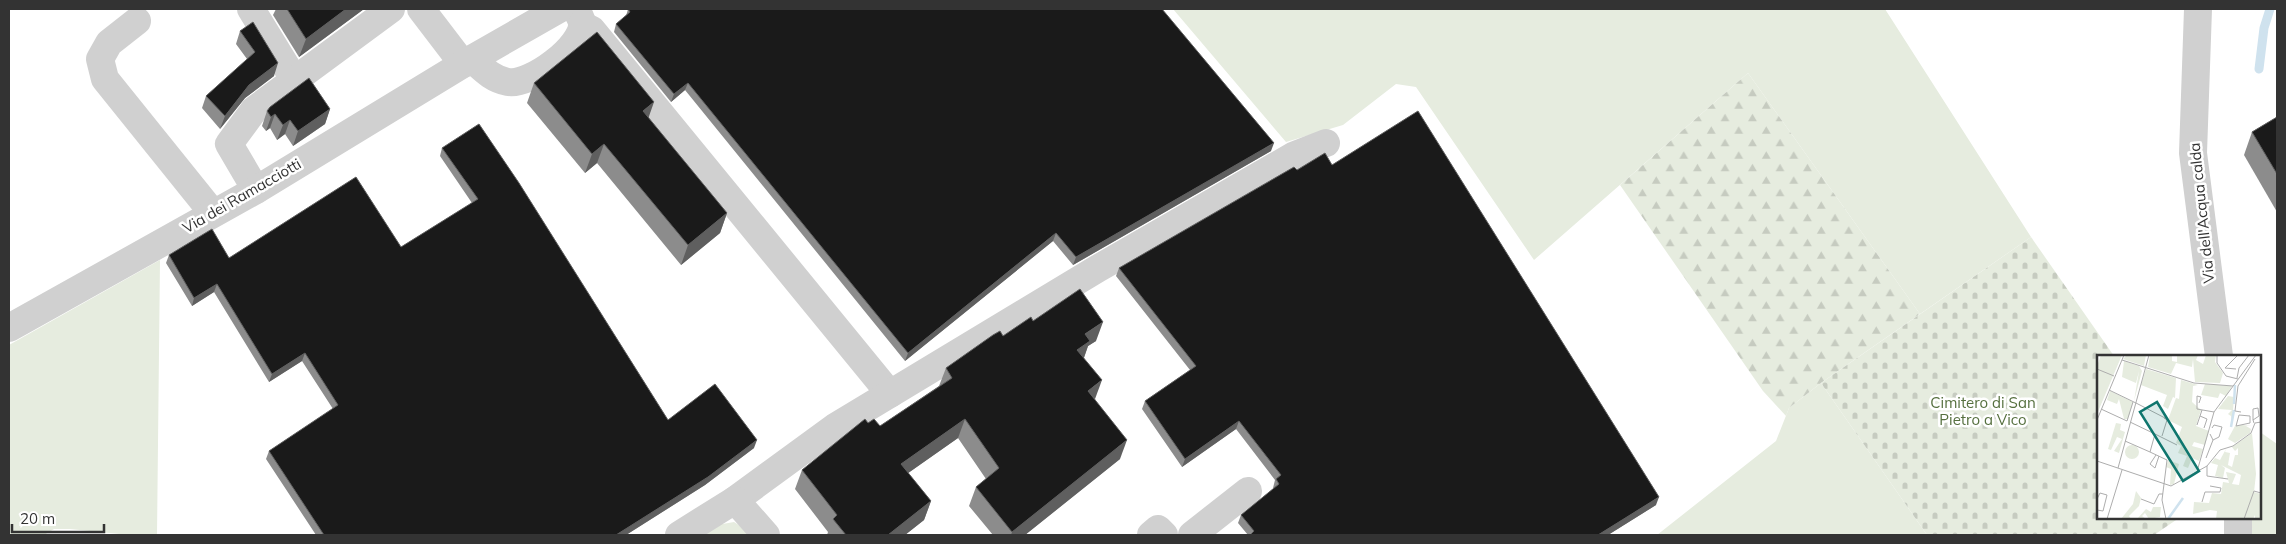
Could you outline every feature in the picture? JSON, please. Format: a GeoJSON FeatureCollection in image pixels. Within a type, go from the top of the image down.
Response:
{"type":"FeatureCollection","features":[{"type":"Feature","properties":{"kind":"street"},"geometry":{"type":"LineString","coordinates":[[251,9],[294,79]]}},
{"type":"Feature","properties":{"kind":"street"},"geometry":{"type":"LineString","coordinates":[[256,190],[229,144],[254,110],[391,9]]}},
{"type":"Feature","properties":{"kind":"street"},"geometry":{"type":"LineString","coordinates":[[421,9],[468,61],[491,76],[509,82],[528,80],[563,56],[579,33],[578,17]]}},
{"type":"Feature","properties":{"kind":"street","name":"Via dei Ramacciotti"},"geometry":{"type":"LineString","coordinates":[[9,328],[212,212],[256,190],[468,61],[559,9]]}},
{"type":"Feature","properties":{"kind":"street","name":"Via dell'Acqua calda"},"geometry":{"type":"LineString","coordinates":[[2198,9],[2193,153],[2219,355]]}},
{"type":"Feature","properties":{"kind":"street"},"geometry":{"type":"LineString","coordinates":[[578,17],[592,30],[890,394]]}},
{"type":"Feature","properties":{"kind":"street"},"geometry":{"type":"LineString","coordinates":[[137,21],[109,43],[100,60],[105,79],[212,212]]}},
{"type":"Feature","properties":{"kind":"street"},"geometry":{"type":"LineString","coordinates":[[679,535],[735,500],[835,427],[1106,264],[1295,155],[1326,143]]}},
{"type":"Feature","properties":{"kind":"street"},"geometry":{"type":"LineString","coordinates":[[1192,535],[1248,491]]}},
{"type":"Feature","properties":{"kind":"street"},"geometry":{"type":"LineString","coordinates":[[735,500],[766,535]]}},
{"type":"Feature","properties":{"kind":"street"},"geometry":{"type":"LineString","coordinates":[[2238,519],[2238,535]]}},
{"type":"Feature","properties":{"kind":"street"},"geometry":{"type":"LineString","coordinates":[[1151,535],[1158,529],[1164,535]]}},
{"type":"Feature","properties":{"kind":"green space"},"geometry":{"type":"Polygon","coordinates":[[[1173,9],[1885,9],[2031,237],[1920,314],[1748,73],[1534,260],[1416,87],[1396,84],[1343,125],[1286,142],[1173,9]]]}},
{"type":"Feature","properties":{"kind":"green space"},"geometry":{"type":"Polygon","coordinates":[[[1748,73],[1920,314],[1821,383],[1789,408],[1786,416],[1763,391],[1620,185],[1748,73]]]}},
{"type":"Feature","properties":{"kind":"green space","name":"Cimitero di San Pietro a Vico"},"geometry":{"type":"Polygon","coordinates":[[[2031,237],[2113,355],[2097,355],[2097,519],[2178,519],[2154,535],[1927,535],[1821,383],[2031,237]]]}},
{"type":"Feature","properties":{"kind":"green space"},"geometry":{"type":"Polygon","coordinates":[[[160,260],[157,535],[129,535],[54,529],[44,535],[9,535],[9,345],[160,260]]]}},
{"type":"Feature","properties":{"kind":"green space"},"geometry":{"type":"Polygon","coordinates":[[[1821,383],[1927,535],[1657,535],[1776,441],[1789,408],[1821,383]]]}},
{"type":"Feature","properties":{"kind":"green space"},"geometry":{"type":"Polygon","coordinates":[[[2261,433],[2277,444],[2277,535],[2252,535],[2251,519],[2261,519],[2261,433]]]}},
{"type":"Feature","properties":{"kind":"green space"},"geometry":{"type":"Polygon","coordinates":[[[734,522],[755,535],[696,535],[711,526],[734,522]]]}},
{"type":"Feature","properties":{"kind":"building"},"geometry":{"type":"Polygon","coordinates":[[[287,9],[346,9],[306,39],[287,9]]]}},
{"type":"Feature","properties":{"kind":"building"},"geometry":{"type":"Polygon","coordinates":[[[628,9],[1162,9],[1274,143],[1076,257],[1056,233],[908,353],[688,83],[674,94],[616,24],[630,12],[628,9]]]}},
{"type":"Feature","properties":{"kind":"building"},"geometry":{"type":"Polygon","coordinates":[[[253,22],[278,63],[249,85],[225,116],[206,96],[255,52],[240,31],[253,22]]]}},
{"type":"Feature","properties":{"kind":"building"},"geometry":{"type":"Polygon","coordinates":[[[597,32],[654,102],[643,111],[727,213],[688,245],[604,144],[592,154],[534,83],[597,32]]]}},
{"type":"Feature","properties":{"kind":"building"},"geometry":{"type":"Polygon","coordinates":[[[309,78],[330,109],[298,131],[290,120],[283,125],[275,114],[271,117],[267,111],[270,107],[309,78]]]}},
{"type":"Feature","properties":{"kind":"building"},"geometry":{"type":"Polygon","coordinates":[[[1418,111],[1659,497],[1598,535],[1252,535],[1254,531],[1241,515],[1279,484],[1276,479],[1281,475],[1239,421],[1185,459],[1145,401],[1196,366],[1119,268],[1294,167],[1297,170],[1325,153],[1332,165],[1418,111]]]}},
{"type":"Feature","properties":{"kind":"building"},"geometry":{"type":"Polygon","coordinates":[[[2277,117],[2277,174],[2252,132],[2277,117]]]}},
{"type":"Feature","properties":{"kind":"building"},"geometry":{"type":"Polygon","coordinates":[[[479,124],[519,183],[668,420],[715,384],[757,440],[708,477],[616,535],[324,535],[269,451],[338,405],[305,353],[272,374],[217,284],[194,298],[169,255],[212,229],[229,258],[356,177],[401,247],[478,199],[442,148],[479,124]]]}},
{"type":"Feature","properties":{"kind":"building"},"geometry":{"type":"Polygon","coordinates":[[[1080,289],[1103,322],[1085,334],[1090,341],[1077,350],[1102,380],[1088,391],[1127,440],[1012,532],[976,487],[999,468],[965,419],[901,464],[931,501],[888,535],[846,535],[833,519],[837,515],[802,470],[865,419],[868,423],[874,419],[880,426],[952,378],[946,368],[993,335],[1000,331],[1003,336],[1031,317],[1033,321],[1080,289]]]}},
{"type":"Feature","properties":{"kind":"waterway"},"geometry":{"type":"LineString","coordinates":[[2259,69],[2264,28],[2270,9]]}}]}
